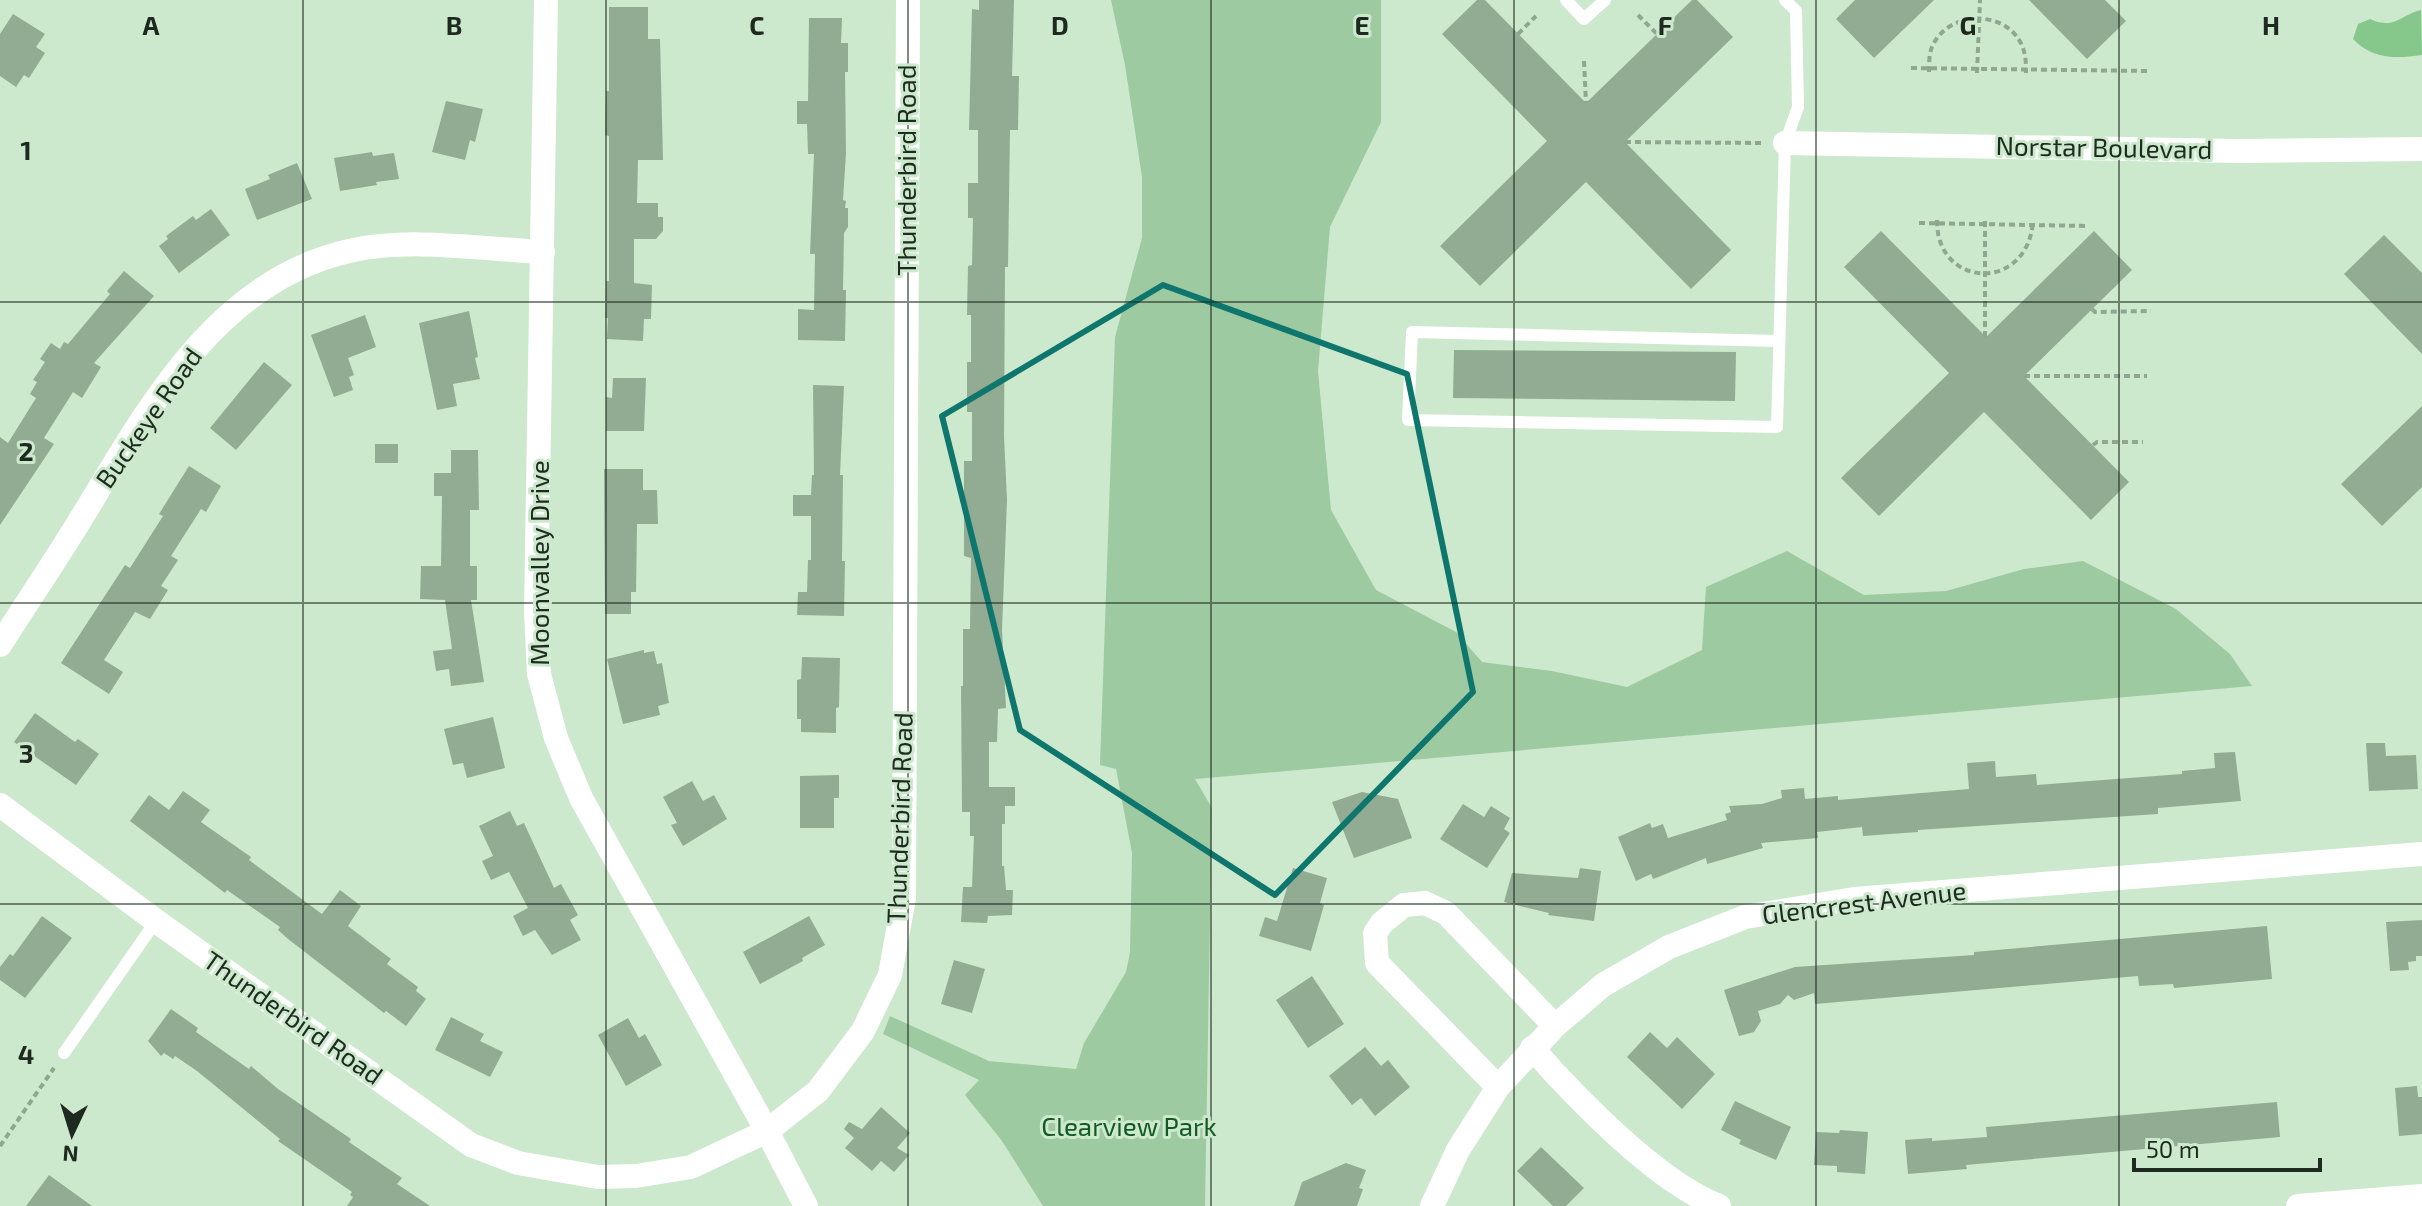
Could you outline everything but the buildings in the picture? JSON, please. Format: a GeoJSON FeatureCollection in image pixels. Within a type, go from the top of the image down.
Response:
{"type":"FeatureCollection","features":[{"type":"Feature","properties":{"kind":"street","name":"Moonvalley Drive"},"geometry":{"type":"LineString","coordinates":[[546,0],[536,612],[539,674],[556,738],[581,798],[806,1206]]}},
{"type":"Feature","properties":{"kind":"street","name":"Thunderbird Road"},"geometry":{"type":"LineString","coordinates":[[0,805],[156,921],[471,1145],[518,1163],[598,1177],[636,1176],[691,1167],[767,1131],[818,1091],[863,1031],[890,975],[904,898],[908,0]]}},
{"type":"Feature","properties":{"kind":"street","name":"Norstar Boulevard"},"geometry":{"type":"LineString","coordinates":[[1785,143],[2238,151],[2422,149]]}},
{"type":"Feature","properties":{"kind":"street","name":"Buckeye Road"},"geometry":{"type":"LineString","coordinates":[[0,645],[132,435],[185,358],[245,300],[285,274],[347,251],[389,244],[543,252]]}},
{"type":"Feature","properties":{"kind":"street","name":"Glencrest Avenue"},"geometry":{"type":"LineString","coordinates":[[1432,1206],[1458,1150],[1498,1087],[1555,1026],[1603,985],[1669,947],[1745,917],[1854,899],[2422,854]]}},
{"type":"Feature","properties":{"kind":"street"},"geometry":{"type":"LineString","coordinates":[[1498,1087],[1377,963],[1375,933],[1382,923],[1404,905],[1425,903],[1446,913],[1555,1026]]}},
{"type":"Feature","properties":{"kind":"street"},"geometry":{"type":"LineString","coordinates":[[1532,1048],[1568,1090],[1662,1172],[1719,1206]]}},
{"type":"Feature","properties":{"kind":"street"},"geometry":{"type":"LineString","coordinates":[[2298,1206],[2422,1196]]}},
{"type":"Feature","properties":{"kind":"lane"},"geometry":{"type":"LineString","coordinates":[[1566,0],[1584,19],[1605,0]]}},
{"type":"Feature","properties":{"kind":"lane"},"geometry":{"type":"LineString","coordinates":[[1779,341],[1412,332],[1408,420],[1777,427],[1785,143],[1798,107],[1800,6],[1785,0]]}},
{"type":"Feature","properties":{"kind":"lane"},"geometry":{"type":"LineString","coordinates":[[64,1053],[156,921]]}},
{"type":"Feature","properties":{"kind":"path"},"geometry":{"type":"LineString","coordinates":[[1977,71],[1980,0]]}},
{"type":"Feature","properties":{"kind":"path"},"geometry":{"type":"LineString","coordinates":[[1638,15],[1657,34]]}},
{"type":"Feature","properties":{"kind":"path"},"geometry":{"type":"LineString","coordinates":[[1518,34],[1536,16]]}},
{"type":"Feature","properties":{"kind":"path"},"geometry":{"type":"LineString","coordinates":[[1929,70],[1932,47],[1940,34],[1961,21],[1979,18],[1995,21],[2013,33],[2024,49],[2026,71]]}},
{"type":"Feature","properties":{"kind":"path"},"geometry":{"type":"LineString","coordinates":[[1584,61],[1586,103]]}},
{"type":"Feature","properties":{"kind":"path"},"geometry":{"type":"LineString","coordinates":[[1911,68],[2147,71]]}},
{"type":"Feature","properties":{"kind":"path"},"geometry":{"type":"LineString","coordinates":[[1625,142],[1785,143]]}},
{"type":"Feature","properties":{"kind":"path"},"geometry":{"type":"LineString","coordinates":[[1936,222],[1940,244],[1951,260],[1971,272],[1985,274],[1999,272],[2016,263],[2027,249],[2033,223]]}},
{"type":"Feature","properties":{"kind":"path"},"geometry":{"type":"LineString","coordinates":[[1985,222],[1985,337]]}},
{"type":"Feature","properties":{"kind":"path"},"geometry":{"type":"LineString","coordinates":[[1919,223],[2088,226]]}},
{"type":"Feature","properties":{"kind":"path"},"geometry":{"type":"LineString","coordinates":[[2092,309],[2095,312],[2151,311]]}},
{"type":"Feature","properties":{"kind":"path"},"geometry":{"type":"LineString","coordinates":[[2024,376],[2147,376]]}},
{"type":"Feature","properties":{"kind":"path"},"geometry":{"type":"LineString","coordinates":[[2093,445],[2097,442],[2143,442]]}},
{"type":"Feature","properties":{"kind":"path"},"geometry":{"type":"LineString","coordinates":[[0,1146],[64,1053]]}},
{"type":"Feature","properties":{"kind":"highlighted area"},"geometry":{"type":"Polygon","coordinates":[[[1163,285],[1407,374],[1473,692],[1275,895],[1020,730],[942,416],[1163,285]]]}},
{"type":"Feature","properties":{"kind":"green space","name":"Clearview Park"},"geometry":{"type":"Polygon","coordinates":[[[1111,0],[1381,0],[1381,122],[1330,227],[1318,371],[1331,510],[1376,590],[1456,632],[1482,662],[1552,671],[1627,687],[1702,650],[1706,587],[1787,551],[1864,595],[1946,591],[2024,569],[2083,561],[2176,609],[2230,654],[2252,686],[1195,779],[1212,808],[1205,1206],[1043,1206],[1002,1141],[965,1095],[979,1080],[883,1034],[890,1016],[989,1061],[1076,1069],[1084,1043],[1126,972],[1130,952],[1132,853],[1116,769],[1100,765],[1115,337],[1142,238],[1142,177],[1125,65],[1111,0]]]}},
{"type":"Feature","properties":{"kind":"shaded area"},"geometry":{"type":"Polygon","coordinates":[[[2421,10],[2422,55],[2384,56],[2360,46],[2353,39],[2358,24],[2370,19],[2391,23],[2421,10]]]}}]}
